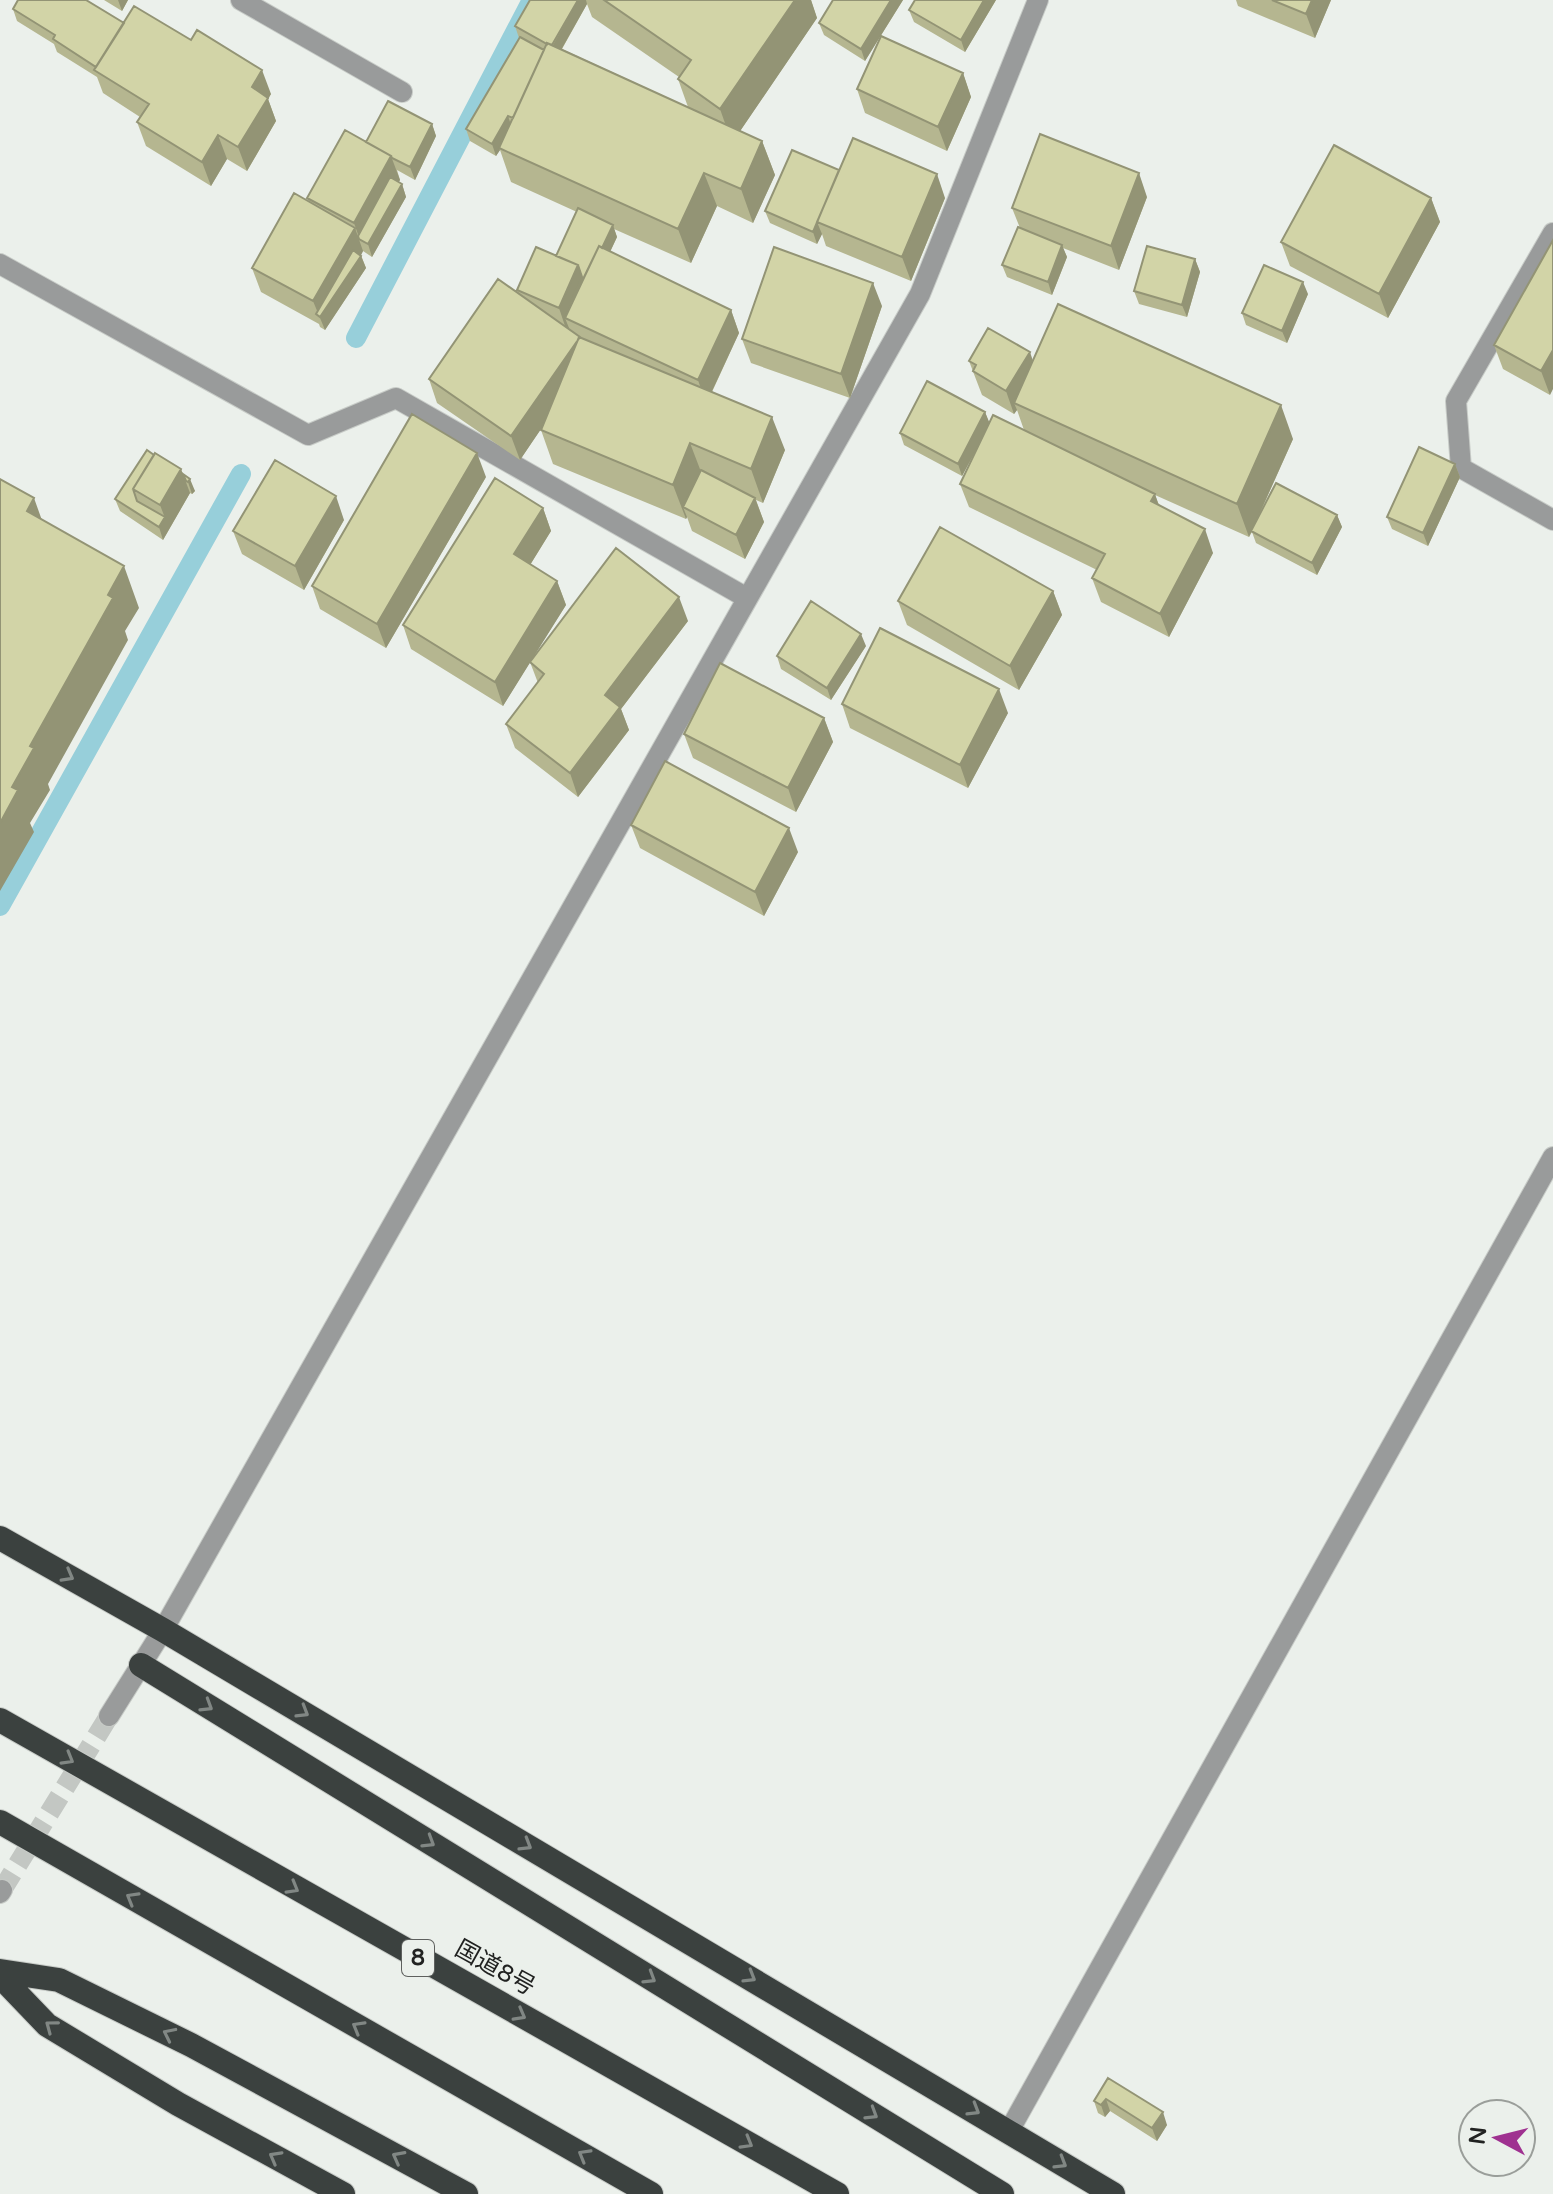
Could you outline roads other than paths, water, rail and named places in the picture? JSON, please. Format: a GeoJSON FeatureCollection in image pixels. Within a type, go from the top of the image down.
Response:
{"type":"FeatureCollection","features":[{"type":"Feature","properties":{"kind":"highway"},"geometry":{"type":"LineString","coordinates":[[0,1538],[163,1630],[1113,2194]]}},
{"type":"Feature","properties":{"kind":"highway"},"geometry":{"type":"LineString","coordinates":[[141,1665],[1002,2194]]}},
{"type":"Feature","properties":{"kind":"highway","name":"国道8号"},"geometry":{"type":"LineString","coordinates":[[0,1720],[837,2194]]}},
{"type":"Feature","properties":{"kind":"highway"},"geometry":{"type":"LineString","coordinates":[[0,1822],[651,2194]]}},
{"type":"Feature","properties":{"kind":"highway"},"geometry":{"type":"LineString","coordinates":[[0,1974],[47,2025],[178,2104],[343,2194]]}},
{"type":"Feature","properties":{"kind":"highway"},"geometry":{"type":"LineString","coordinates":[[0,1974],[59,1980],[191,2045],[466,2194]]}},
{"type":"Feature","properties":{"kind":"street"},"geometry":{"type":"LineString","coordinates":[[241,0],[402,92]]}},
{"type":"Feature","properties":{"kind":"street"},"geometry":{"type":"LineString","coordinates":[[109,1716],[163,1630],[920,294],[1038,0]]}},
{"type":"Feature","properties":{"kind":"street"},"geometry":{"type":"LineString","coordinates":[[1553,233],[1456,401],[1461,468],[1553,520]]}},
{"type":"Feature","properties":{"kind":"street"},"geometry":{"type":"LineString","coordinates":[[0,264],[308,435],[396,398],[747,598]]}},
{"type":"Feature","properties":{"kind":"street"},"geometry":{"type":"LineString","coordinates":[[1009,2131],[1553,1157]]}},
{"type":"Feature","properties":{"kind":"waterway"},"geometry":{"type":"LineString","coordinates":[[356,338],[532,0]]}},
{"type":"Feature","properties":{"kind":"waterway"},"geometry":{"type":"LineString","coordinates":[[0,906],[241,474]]}},
{"type":"Feature","properties":{"kind":"tunnel"},"geometry":{"type":"LineString","coordinates":[[2,1890],[109,1716]]}}]}
